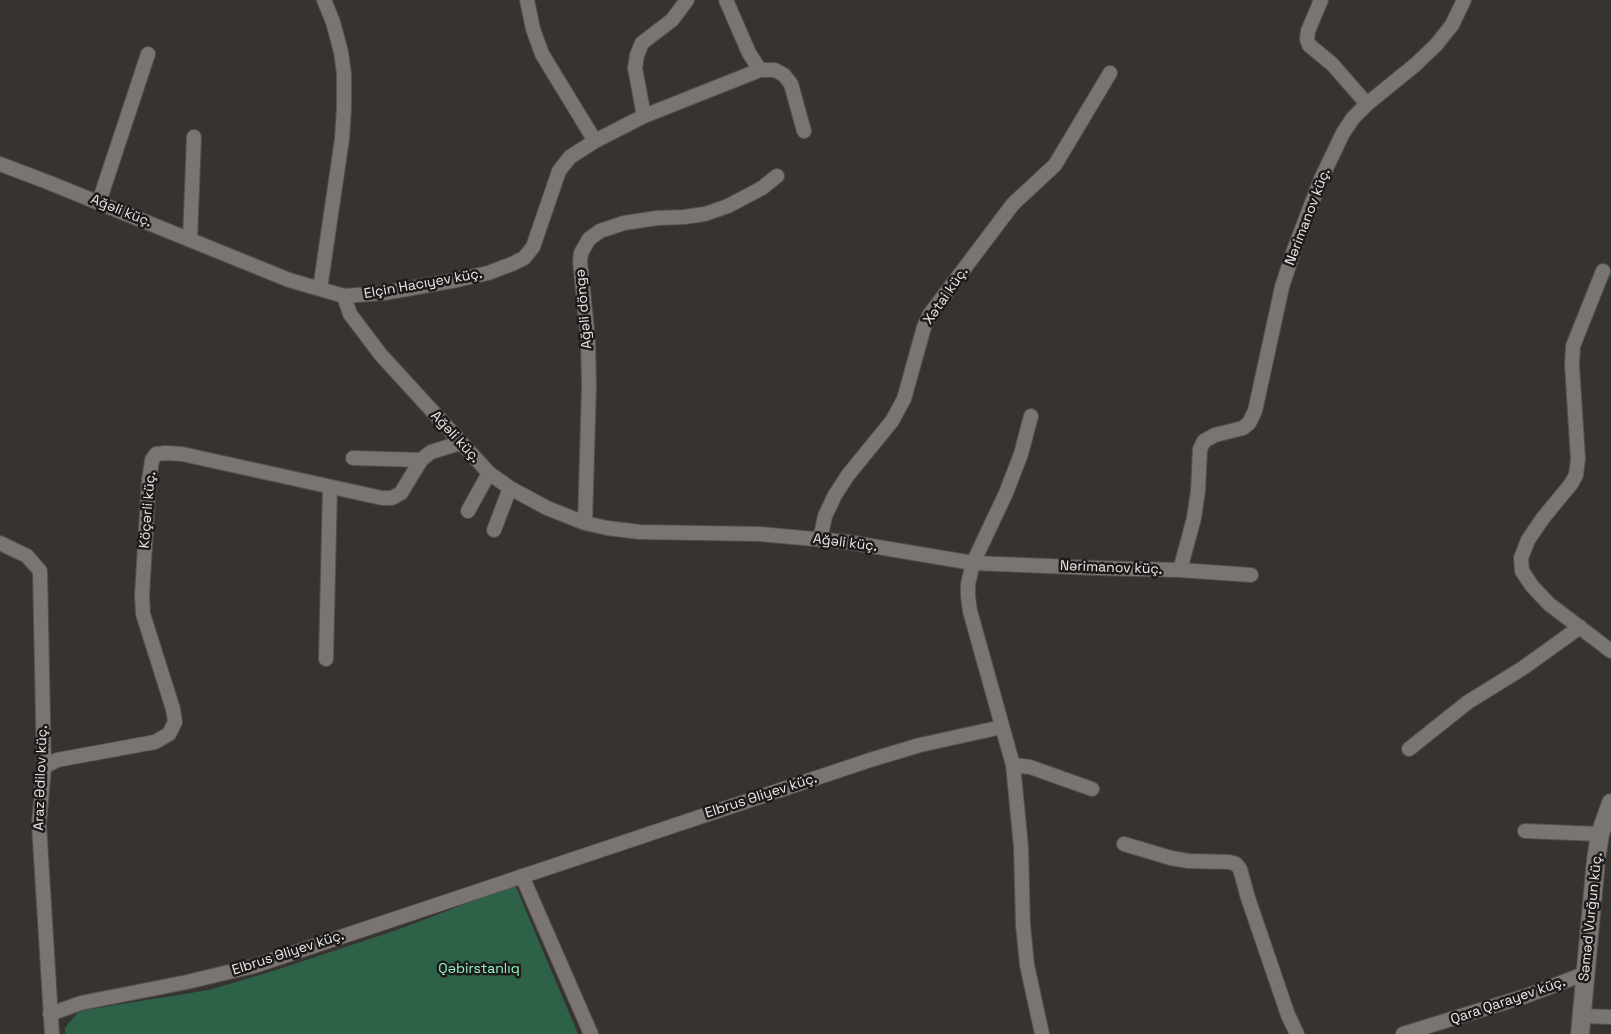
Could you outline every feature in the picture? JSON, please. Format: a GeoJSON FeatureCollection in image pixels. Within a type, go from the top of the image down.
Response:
{"type":"FeatureCollection","features":[{"type":"Feature","properties":{"kind":"street"},"geometry":{"type":"LineString","coordinates":[[320,289],[342,139],[344,109],[344,74],[341,52],[333,22],[324,0]]}},
{"type":"Feature","properties":{"kind":"street"},"geometry":{"type":"LineString","coordinates":[[527,0],[533,29],[542,54],[595,141]]}},
{"type":"Feature","properties":{"kind":"street"},"geometry":{"type":"LineString","coordinates":[[644,116],[635,68],[637,55],[642,43],[672,20],[687,0]]}},
{"type":"Feature","properties":{"kind":"street"},"geometry":{"type":"LineString","coordinates":[[726,0],[749,53],[760,70],[775,70],[784,75],[791,84],[804,131]]}},
{"type":"Feature","properties":{"kind":"street"},"geometry":{"type":"LineString","coordinates":[[1321,0],[1308,31],[1306,39],[1309,46],[1332,64],[1366,104]]}},
{"type":"Feature","properties":{"kind":"street","name":"Nərimanov küç."},"geometry":{"type":"LineString","coordinates":[[973,563],[1180,570],[1194,518],[1198,491],[1200,449],[1204,441],[1215,435],[1243,428],[1249,423],[1255,411],[1282,287],[1321,179],[1343,133],[1366,104],[1416,65],[1436,45],[1452,26],[1464,0]]}},
{"type":"Feature","properties":{"kind":"street"},"geometry":{"type":"LineString","coordinates":[[99,202],[148,54]]}},
{"type":"Feature","properties":{"kind":"street","name":"Elçin Hacıyev küç."},"geometry":{"type":"LineString","coordinates":[[344,296],[384,293],[457,280],[488,273],[524,258],[533,247],[559,171],[570,157],[595,141],[644,116],[760,70]]}},
{"type":"Feature","properties":{"kind":"street","name":"Xətai küç."},"geometry":{"type":"LineString","coordinates":[[820,540],[825,516],[835,495],[848,475],[892,421],[904,399],[924,327],[930,314],[1013,204],[1055,165],[1110,73]]}},
{"type":"Feature","properties":{"kind":"street"},"geometry":{"type":"LineString","coordinates":[[190,240],[194,137]]}},
{"type":"Feature","properties":{"kind":"street","name":"Ağəli küç."},"geometry":{"type":"LineString","coordinates":[[0,164],[99,202],[289,280],[344,296],[350,314],[358,327],[460,443],[489,473],[510,488],[547,508],[585,523],[607,528],[640,532],[726,533],[848,542],[973,563]]}},
{"type":"Feature","properties":{"kind":"street","name":"Ağəli döngə"},"geometry":{"type":"LineString","coordinates":[[585,523],[589,386],[588,340],[580,261],[581,253],[589,239],[600,231],[624,223],[657,218],[684,218],[705,214],[728,206],[762,188],[777,176]]}},
{"type":"Feature","properties":{"kind":"street"},"geometry":{"type":"LineString","coordinates":[[1603,271],[1573,346],[1572,365],[1578,458],[1576,475],[1528,540],[1521,558],[1522,571],[1532,586],[1549,604],[1611,651]]}},
{"type":"Feature","properties":{"kind":"street"},"geometry":{"type":"LineString","coordinates":[[1031,416],[1021,454],[1006,493],[973,563],[968,584],[970,611],[1013,765],[1021,847],[1023,925],[1027,966],[1042,1034]]}},
{"type":"Feature","properties":{"kind":"street"},"geometry":{"type":"LineString","coordinates":[[353,458],[421,460],[431,452],[460,443]]}},
{"type":"Feature","properties":{"kind":"street","name":"Köçərli küç."},"geometry":{"type":"LineString","coordinates":[[44,766],[57,760],[155,742],[169,734],[175,722],[174,709],[143,614],[142,595],[149,480],[152,460],[156,454],[182,454],[382,498],[392,498],[402,493],[421,460]]}},
{"type":"Feature","properties":{"kind":"street"},"geometry":{"type":"LineString","coordinates":[[468,511],[489,473]]}},
{"type":"Feature","properties":{"kind":"street"},"geometry":{"type":"LineString","coordinates":[[326,659],[330,486]]}},
{"type":"Feature","properties":{"kind":"street"},"geometry":{"type":"LineString","coordinates":[[494,530],[510,488]]}},
{"type":"Feature","properties":{"kind":"street","name":"Araz Ədilov küç."},"geometry":{"type":"LineString","coordinates":[[0,543],[27,556],[40,571],[44,766],[39,824],[52,1034]]}},
{"type":"Feature","properties":{"kind":"street"},"geometry":{"type":"LineString","coordinates":[[1180,570],[1251,575]]}},
{"type":"Feature","properties":{"kind":"street"},"geometry":{"type":"LineString","coordinates":[[1409,749],[1468,702],[1523,668],[1580,627]]}},
{"type":"Feature","properties":{"kind":"street","name":"Elbrus Əliyev küç."},"geometry":{"type":"LineString","coordinates":[[50,1014],[81,1003],[187,982],[254,966],[870,760],[920,745],[1002,727]]}},
{"type":"Feature","properties":{"kind":"street"},"geometry":{"type":"LineString","coordinates":[[1013,765],[1030,767],[1092,789]]}},
{"type":"Feature","properties":{"kind":"street","name":"Səməd Vurğun küç."},"geometry":{"type":"LineString","coordinates":[[1580,1034],[1584,974],[1600,834],[1610,805]]}},
{"type":"Feature","properties":{"kind":"street"},"geometry":{"type":"LineString","coordinates":[[1525,831],[1600,834]]}},
{"type":"Feature","properties":{"kind":"street"},"geometry":{"type":"LineString","coordinates":[[1124,844],[1171,858],[1236,864],[1240,869],[1282,1000],[1297,1034]]}},
{"type":"Feature","properties":{"kind":"street"},"geometry":{"type":"LineString","coordinates":[[522,876],[591,1034]]}},
{"type":"Feature","properties":{"kind":"street","name":"Qara Qarayev küç."},"geometry":{"type":"LineString","coordinates":[[1402,1034],[1517,999],[1584,974]]}},
{"type":"Feature","properties":{"kind":"street"},"geometry":{"type":"LineString","coordinates":[[1581,1016],[1611,1017]]}},
{"type":"Feature","properties":{"kind":"green space","name":"Qəbirstanlıq"},"geometry":{"type":"Polygon","coordinates":[[[515,885],[578,1034],[65,1034],[65,1028],[79,1011],[209,990],[397,930],[515,885]]]}}]}
